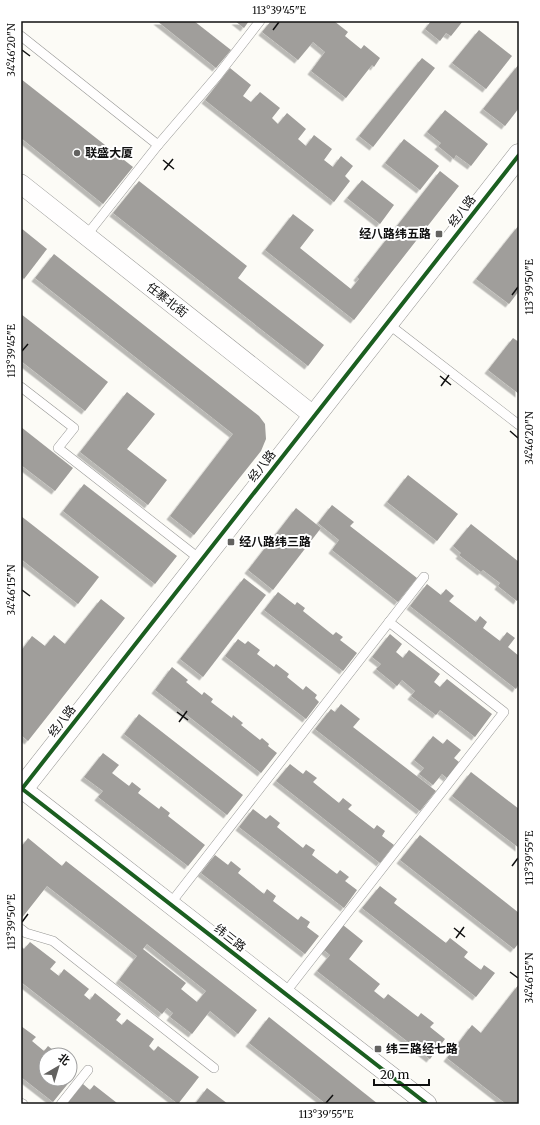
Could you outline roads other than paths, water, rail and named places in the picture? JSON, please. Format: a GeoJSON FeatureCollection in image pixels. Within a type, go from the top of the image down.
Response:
{"type":"FeatureCollection","features":[{"type":"Feature","properties":{"kind":"street","name":"经八路"},"geometry":{"type":"LineString","coordinates":[[21,789],[519,155]]}},
{"type":"Feature","properties":{"kind":"street","name":"任寨北街"},"geometry":{"type":"LineString","coordinates":[[21,184],[314,416]]}},
{"type":"Feature","properties":{"kind":"street","name":"纬三路"},"geometry":{"type":"LineString","coordinates":[[21,789],[427,1104]]}},
{"type":"Feature","properties":{"kind":"lane"},"geometry":{"type":"LineString","coordinates":[[86,236],[158,145],[218,75],[260,21]]}},
{"type":"Feature","properties":{"kind":"lane"},"geometry":{"type":"LineString","coordinates":[[21,36],[158,145]]}},
{"type":"Feature","properties":{"kind":"lane"},"geometry":{"type":"LineString","coordinates":[[387,323],[519,425]]}},
{"type":"Feature","properties":{"kind":"lane"},"geometry":{"type":"LineString","coordinates":[[21,387],[74,428],[58,448],[201,560]]}},
{"type":"Feature","properties":{"kind":"lane"},"geometry":{"type":"LineString","coordinates":[[170,904],[424,577]]}},
{"type":"Feature","properties":{"kind":"lane"},"geometry":{"type":"LineString","coordinates":[[285,994],[504,712],[389,622]]}},
{"type":"Feature","properties":{"kind":"lane"},"geometry":{"type":"LineString","coordinates":[[21,929],[26,933],[54,941],[214,1068]]}},
{"type":"Feature","properties":{"kind":"lane"},"geometry":{"type":"LineString","coordinates":[[61,1104],[88,1070]]}},
{"type":"Feature","properties":{"kind":"place","name":"联盛大厦"},"geometry":{"type":"Point","coordinates":[77,153]}},
{"type":"Feature","properties":{"kind":"place","name":"经八路纬五路"},"geometry":{"type":"Point","coordinates":[439,234]}},
{"type":"Feature","properties":{"kind":"place","name":"经八路纬三路"},"geometry":{"type":"Point","coordinates":[231,542]}},
{"type":"Feature","properties":{"kind":"place","name":"纬三路经七路"},"geometry":{"type":"Point","coordinates":[378,1049]}}]}
